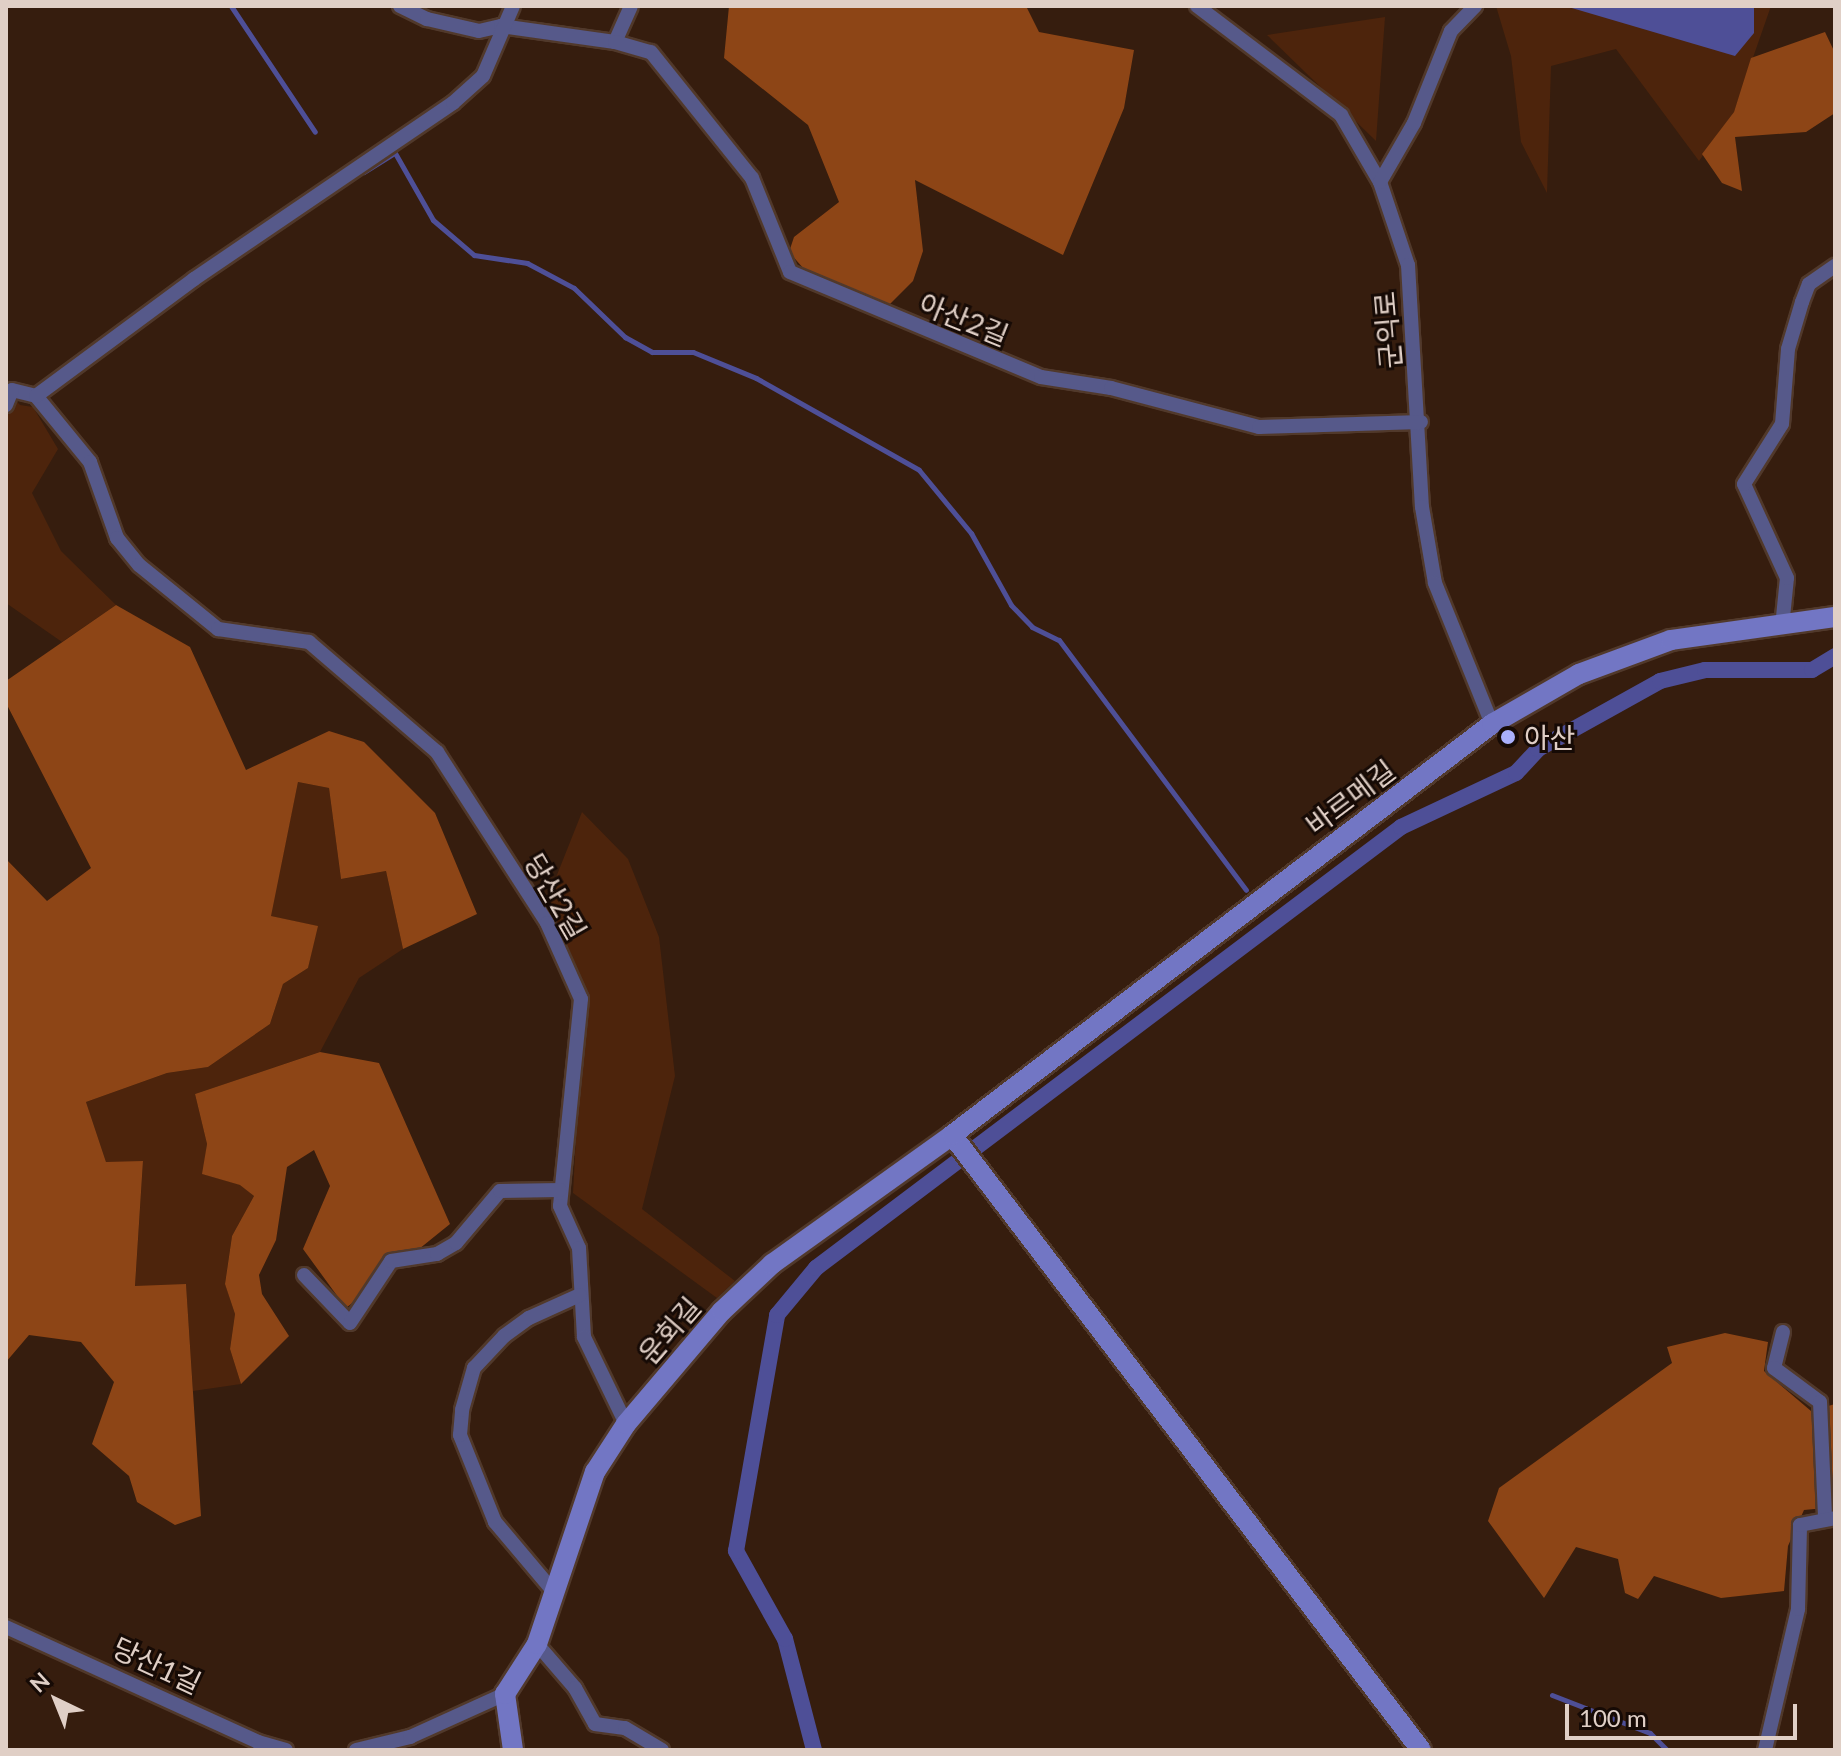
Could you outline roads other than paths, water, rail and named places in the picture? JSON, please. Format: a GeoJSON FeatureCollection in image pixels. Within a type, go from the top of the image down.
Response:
{"type":"FeatureCollection","features":[{"type":"Feature","properties":{"kind":"street","name":"아산2길"},"geometry":{"type":"LineString","coordinates":[[400,6],[427,19],[479,31],[501,26],[615,42],[651,52],[752,178],[790,272],[1041,377],[1111,388],[1259,427],[1421,422]]}},
{"type":"Feature","properties":{"kind":"street"},"geometry":{"type":"LineString","coordinates":[[6,405],[9,383],[36,396],[194,279],[453,103],[483,76],[501,26],[513,6]]}},
{"type":"Feature","properties":{"kind":"street"},"geometry":{"type":"LineString","coordinates":[[615,42],[631,6]]}},
{"type":"Feature","properties":{"kind":"street","name":"군익로"},"geometry":{"type":"LineString","coordinates":[[1197,6],[1341,115],[1380,182],[1408,265],[1421,422],[1422,507],[1435,583],[1492,724]]}},
{"type":"Feature","properties":{"kind":"street"},"geometry":{"type":"LineString","coordinates":[[1380,182],[1414,123],[1451,31],[1475,6]]}},
{"type":"Feature","properties":{"kind":"street"},"geometry":{"type":"LineString","coordinates":[[1782,627],[1787,578],[1744,484],[1782,424],[1788,349],[1805,293],[1835,266]]}},
{"type":"Feature","properties":{"kind":"street","name":"당산2길"},"geometry":{"type":"LineString","coordinates":[[36,396],[90,462],[117,538],[139,565],[218,629],[309,642],[437,752],[547,923],[581,999],[560,1206],[579,1248],[584,1337],[626,1424]]}},
{"type":"Feature","properties":{"kind":"street","name":"바르메길"},"geometry":{"type":"LineString","coordinates":[[954,1139],[1492,724],[1627,654],[1671,640],[1782,627],[1835,617]]}},
{"type":"Feature","properties":{"kind":"street"},"geometry":{"type":"LineString","coordinates":[[954,1139],[1421,1750]]}},
{"type":"Feature","properties":{"kind":"street","name":"운회길"},"geometry":{"type":"LineString","coordinates":[[505,1694],[537,1644],[595,1472],[626,1424],[722,1311],[772,1264],[954,1139]]}},
{"type":"Feature","properties":{"kind":"street"},"geometry":{"type":"LineString","coordinates":[[304,1275],[350,1323],[391,1261],[437,1254],[456,1243],[500,1191],[560,1190]]}},
{"type":"Feature","properties":{"kind":"street"},"geometry":{"type":"LineString","coordinates":[[554,1592],[495,1522],[460,1435],[462,1410],[474,1368],[496,1344],[529,1318],[580,1295]]}},
{"type":"Feature","properties":{"kind":"street"},"geometry":{"type":"LineString","coordinates":[[1765,1750],[1798,1609],[1800,1525],[1830,1518],[1820,1402],[1774,1368],[1783,1332]]}},
{"type":"Feature","properties":{"kind":"street","name":"당산1길"},"geometry":{"type":"LineString","coordinates":[[6,1627],[286,1750]]}},
{"type":"Feature","properties":{"kind":"street"},"geometry":{"type":"LineString","coordinates":[[537,1644],[575,1688],[595,1724],[625,1728],[662,1750]]}},
{"type":"Feature","properties":{"kind":"street"},"geometry":{"type":"LineString","coordinates":[[356,1750],[410,1737],[505,1694],[513,1750]]}},
{"type":"Feature","properties":{"kind":"waterway"},"geometry":{"type":"LineString","coordinates":[[231,6],[315,132]]}},
{"type":"Feature","properties":{"kind":"waterway"},"geometry":{"type":"LineString","coordinates":[[364,172],[395,153],[433,220],[474,255],[527,263],[574,288],[625,337],[652,352],[693,352],[756,378],[919,470],[971,533],[1011,605],[1032,627],[1059,640],[1246,890]]}},
{"type":"Feature","properties":{"kind":"waterway"},"geometry":{"type":"LineString","coordinates":[[814,1750],[785,1639],[736,1551],[777,1315],[816,1268],[1401,827],[1516,773],[1538,749],[1660,681],[1705,670],[1812,670],[1835,656]]}},
{"type":"Feature","properties":{"kind":"waterway"},"geometry":{"type":"LineString","coordinates":[[1552,1695],[1650,1733],[1667,1750]]}},
{"type":"Feature","properties":{"kind":"place","name":"아산"},"geometry":{"type":"Point","coordinates":[1508,737]}}]}
